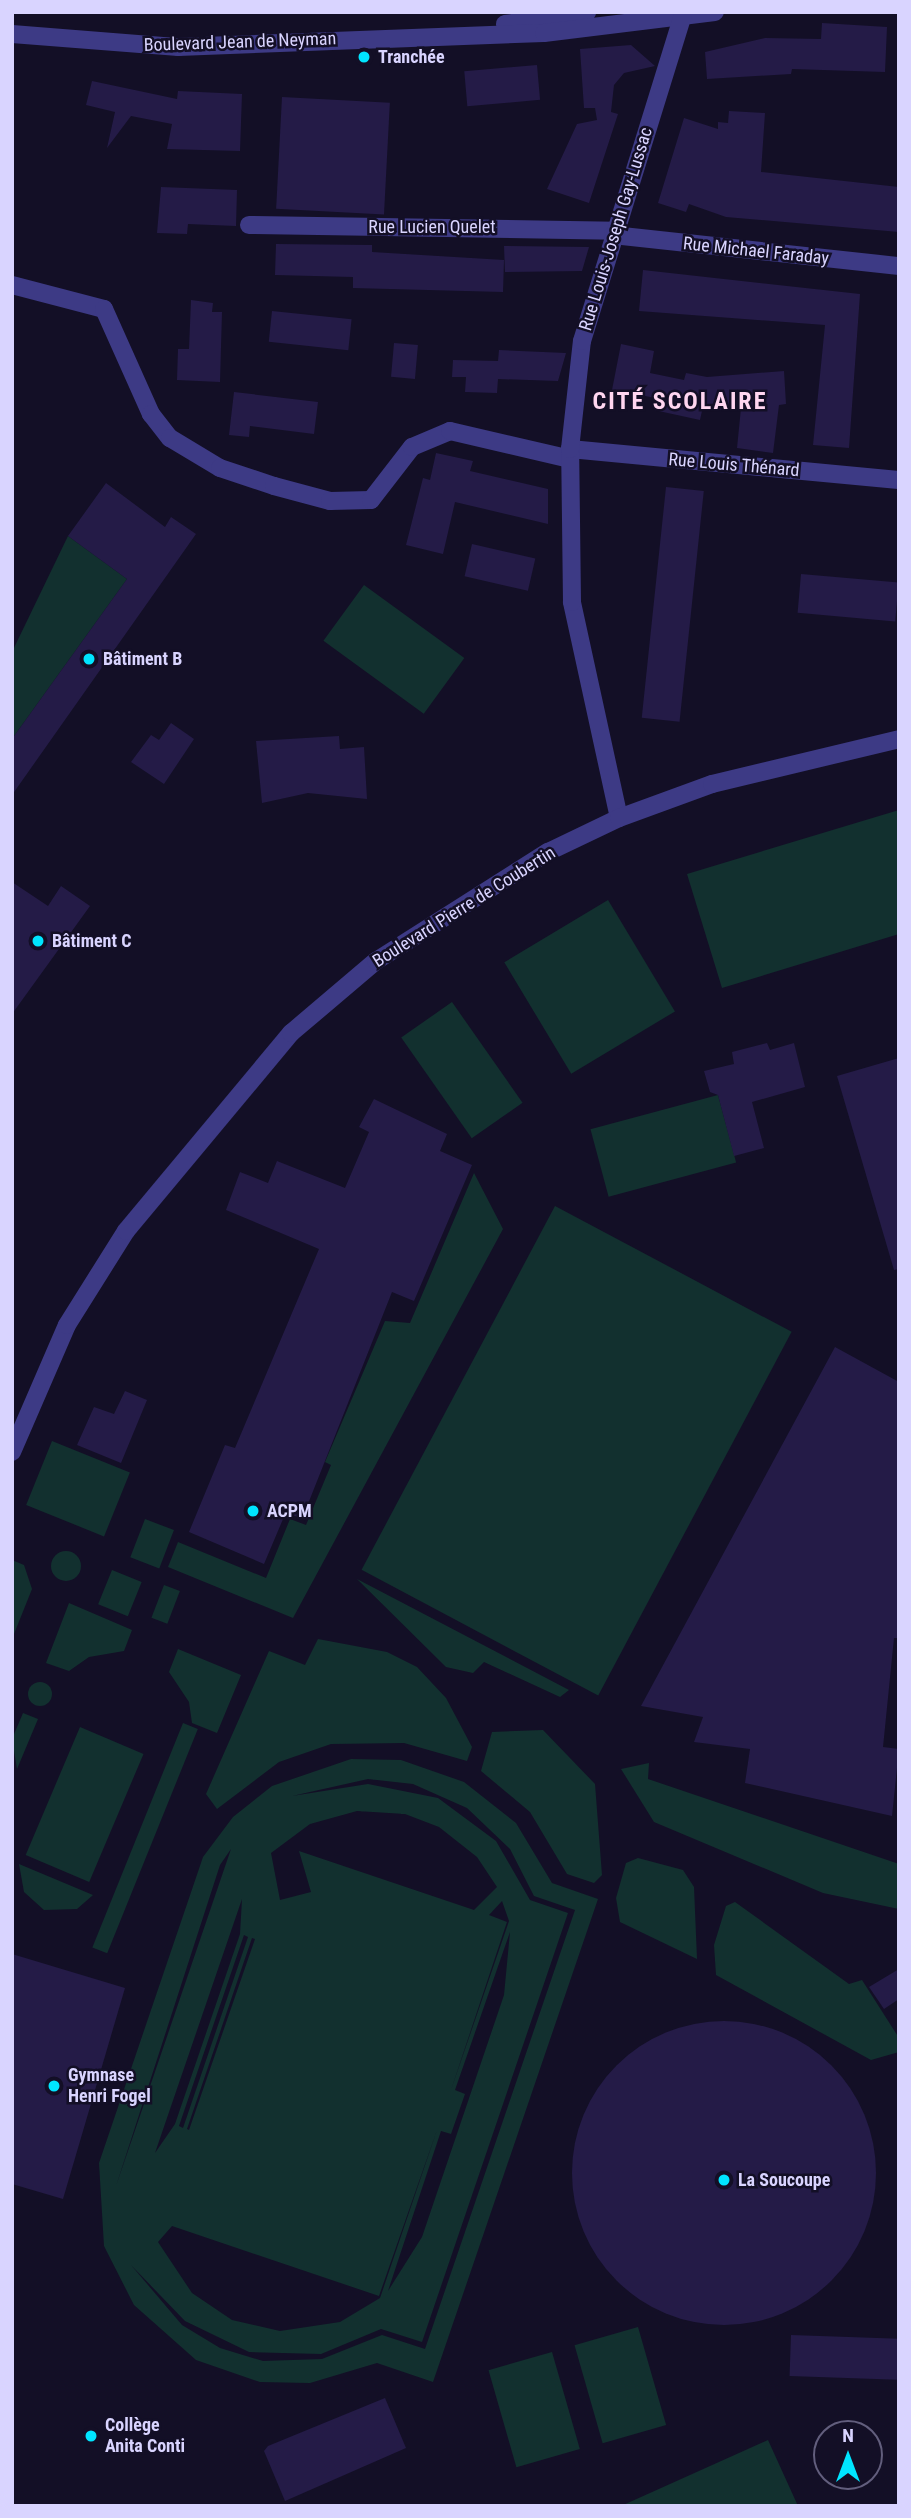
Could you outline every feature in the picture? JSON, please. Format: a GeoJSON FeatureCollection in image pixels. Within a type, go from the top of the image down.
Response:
{"type":"FeatureCollection","features":[{"type":"Feature","properties":{"kind":"street","name":"Boulevard Jean de Neyman"},"geometry":{"type":"LineString","coordinates":[[467,32],[587,12]]}},
{"type":"Feature","properties":{"kind":"street","name":"Boulevard Jean de Neyman"},"geometry":{"type":"LineString","coordinates":[[12,34],[178,47],[467,32],[544,33],[715,12]]}},
{"type":"Feature","properties":{"kind":"street","name":"Rue Louis-Joseph Gay-Lussac"},"geometry":{"type":"LineString","coordinates":[[619,818],[572,602],[570,454],[582,341],[682,17]]}},
{"type":"Feature","properties":{"kind":"street","name":"Rue Lucien Quelet"},"geometry":{"type":"LineString","coordinates":[[249,225],[614,233]]}},
{"type":"Feature","properties":{"kind":"street","name":"Rue Michael Faraday"},"geometry":{"type":"LineString","coordinates":[[614,233],[899,266]]}},
{"type":"Feature","properties":{"kind":"street","name":"Rue Louis Thénard"},"geometry":{"type":"LineString","coordinates":[[12,285],[104,309],[115,322],[151,414],[170,438],[220,468],[330,501],[370,500],[412,447],[450,431],[570,454],[899,480]]}},
{"type":"Feature","properties":{"kind":"street","name":"Boulevard Pierre de Coubertin"},"geometry":{"type":"LineString","coordinates":[[12,1452],[67,1325],[127,1231],[291,1033],[376,961],[548,852],[619,818],[712,784],[899,739]]}},
{"type":"Feature","properties":{"kind":"green space"},"geometry":{"type":"Polygon","coordinates":[[[68,536],[127,579],[12,739],[12,652],[68,536]]]}},
{"type":"Feature","properties":{"kind":"green space"},"geometry":{"type":"Polygon","coordinates":[[[364,585],[464,658],[424,714],[323,641],[364,585]]]}},
{"type":"Feature","properties":{"kind":"green space"},"geometry":{"type":"Polygon","coordinates":[[[899,810],[899,934],[722,988],[687,874],[899,810]]]}},
{"type":"Feature","properties":{"kind":"green space"},"geometry":{"type":"Polygon","coordinates":[[[608,900],[675,1011],[571,1074],[504,962],[608,900]]]}},
{"type":"Feature","properties":{"kind":"green space"},"geometry":{"type":"Polygon","coordinates":[[[452,1002],[523,1103],[472,1138],[401,1038],[452,1002]]]}},
{"type":"Feature","properties":{"kind":"green space"},"geometry":{"type":"Polygon","coordinates":[[[718,1095],[736,1163],[609,1197],[590,1129],[718,1095]]]}},
{"type":"Feature","properties":{"kind":"green space"},"geometry":{"type":"Polygon","coordinates":[[[474,1173],[503,1229],[293,1618],[168,1567],[178,1542],[266,1578],[290,1519],[306,1525],[331,1465],[325,1462],[385,1321],[410,1323],[474,1173]]]}},
{"type":"Feature","properties":{"kind":"green space"},"geometry":{"type":"Polygon","coordinates":[[[555,1206],[792,1332],[598,1696],[362,1570],[555,1206]]]}},
{"type":"Feature","properties":{"kind":"green space"},"geometry":{"type":"Polygon","coordinates":[[[52,1441],[130,1472],[104,1536],[26,1505],[52,1441]]]}},
{"type":"Feature","properties":{"kind":"green space"},"geometry":{"type":"Polygon","coordinates":[[[145,1519],[174,1530],[159,1568],[130,1557],[145,1519]]]}},
{"type":"Feature","properties":{"kind":"green space"},"geometry":{"type":"Polygon","coordinates":[[[66,1551],[77,1555],[81,1566],[77,1577],[66,1581],[55,1577],[51,1566],[55,1555],[66,1551]]]}},
{"type":"Feature","properties":{"kind":"green space"},"geometry":{"type":"Polygon","coordinates":[[[12,1560],[24,1565],[32,1589],[12,1639],[12,1560]]]}},
{"type":"Feature","properties":{"kind":"green space"},"geometry":{"type":"Polygon","coordinates":[[[112,1570],[142,1582],[128,1616],[98,1604],[112,1570]]]}},
{"type":"Feature","properties":{"kind":"green space"},"geometry":{"type":"Polygon","coordinates":[[[357,1579],[569,1690],[560,1697],[484,1662],[473,1673],[446,1667],[357,1579]]]}},
{"type":"Feature","properties":{"kind":"green space"},"geometry":{"type":"Polygon","coordinates":[[[164,1585],[180,1591],[167,1624],[151,1618],[164,1585]]]}},
{"type":"Feature","properties":{"kind":"green space"},"geometry":{"type":"Polygon","coordinates":[[[69,1603],[132,1630],[124,1651],[89,1657],[69,1671],[46,1663],[69,1603]]]}},
{"type":"Feature","properties":{"kind":"green space"},"geometry":{"type":"Polygon","coordinates":[[[318,1639],[387,1652],[417,1667],[446,1698],[472,1747],[467,1761],[404,1743],[331,1744],[279,1762],[217,1809],[206,1794],[269,1651],[305,1665],[318,1639]]]}},
{"type":"Feature","properties":{"kind":"green space"},"geometry":{"type":"Polygon","coordinates":[[[178,1649],[241,1675],[217,1733],[192,1723],[189,1702],[169,1672],[178,1649]]]}},
{"type":"Feature","properties":{"kind":"green space"},"geometry":{"type":"Polygon","coordinates":[[[35,1682],[45,1682],[52,1689],[52,1699],[45,1706],[35,1706],[28,1699],[28,1689],[35,1682]]]}},
{"type":"Feature","properties":{"kind":"green space"},"geometry":{"type":"Polygon","coordinates":[[[23,1713],[38,1719],[17,1769],[12,1739],[23,1713]]]}},
{"type":"Feature","properties":{"kind":"green space"},"geometry":{"type":"Polygon","coordinates":[[[183,1723],[198,1729],[107,1953],[92,1947],[183,1723]]]}},
{"type":"Feature","properties":{"kind":"green space"},"geometry":{"type":"Polygon","coordinates":[[[80,1727],[144,1754],[89,1882],[26,1855],[80,1727]]]}},
{"type":"Feature","properties":{"kind":"green space"},"geometry":{"type":"Polygon","coordinates":[[[543,1730],[595,1784],[602,1875],[594,1883],[567,1874],[530,1812],[481,1771],[492,1732],[543,1730]]]}},
{"type":"Feature","properties":{"kind":"green space"},"geometry":{"type":"Polygon","coordinates":[[[351,1759],[401,1760],[464,1782],[516,1823],[552,1883],[598,1899],[433,2382],[377,2363],[310,2383],[260,2382],[196,2360],[134,2305],[104,2246],[99,2163],[203,1857],[233,1817],[272,1786],[351,1759]],[[368,1779],[292,1796],[368,1784],[438,1798],[496,1841],[530,1900],[568,1913],[422,2342],[381,2329],[321,2354],[249,2352],[185,2321],[131,2265],[182,2325],[220,2348],[263,2361],[322,2359],[382,2335],[425,2349],[575,1910],[534,1896],[510,1849],[467,1808],[413,1784],[368,1779]],[[357,1811],[310,1824],[271,1853],[280,1900],[311,1892],[299,1851],[474,1910],[497,1887],[477,1857],[439,1827],[405,1814],[357,1811]],[[231,1849],[220,1865],[116,2186],[231,1849]],[[242,1899],[155,2153],[175,2124],[240,1934],[242,1899]],[[502,1901],[489,1915],[507,1922],[451,2090],[509,1921],[502,1901]],[[510,1932],[455,2090],[465,2094],[451,2134],[441,2131],[388,2291],[422,2237],[504,1995],[510,1932]],[[244,1935],[179,2126],[183,2128],[248,1937],[244,1935]],[[252,1938],[187,2129],[189,2130],[255,1939],[252,1938]],[[437,2130],[379,2296],[172,2226],[158,2242],[192,2293],[232,2320],[280,2331],[340,2322],[380,2298],[437,2130]]]}},
{"type":"Feature","properties":{"kind":"green space"},"geometry":{"type":"Polygon","coordinates":[[[649,1763],[648,1779],[899,1864],[899,1909],[823,1893],[654,1822],[621,1769],[649,1763]]]}},
{"type":"Feature","properties":{"kind":"green space"},"geometry":{"type":"Polygon","coordinates":[[[638,1858],[683,1870],[694,1887],[697,1959],[620,1922],[616,1898],[626,1863],[638,1858]]]}},
{"type":"Feature","properties":{"kind":"green space"},"geometry":{"type":"Polygon","coordinates":[[[19,1864],[93,1895],[77,1909],[44,1910],[24,1892],[19,1864]]]}},
{"type":"Feature","properties":{"kind":"green space"},"geometry":{"type":"Polygon","coordinates":[[[735,1902],[849,1984],[862,1980],[899,2038],[899,2052],[871,2060],[716,1975],[714,1945],[726,1906],[735,1902]]]}},
{"type":"Feature","properties":{"kind":"green space"},"geometry":{"type":"Polygon","coordinates":[[[638,2327],[666,2425],[603,2443],[575,2345],[638,2327]]]}},
{"type":"Feature","properties":{"kind":"green space"},"geometry":{"type":"Polygon","coordinates":[[[552,2352],[580,2449],[516,2467],[489,2370],[552,2352]]]}},
{"type":"Feature","properties":{"kind":"green space"},"geometry":{"type":"Polygon","coordinates":[[[768,2440],[798,2506],[621,2506],[768,2440]]]}},
{"type":"Feature","properties":{"kind":"building"},"geometry":{"type":"Polygon","coordinates":[[[822,23],[887,27],[885,72],[792,69],[791,74],[707,79],[705,52],[765,38],[821,39],[822,23]]]}},
{"type":"Feature","properties":{"kind":"building"},"geometry":{"type":"Polygon","coordinates":[[[631,45],[655,66],[624,73],[614,85],[611,112],[618,114],[589,203],[547,189],[577,124],[597,120],[595,108],[584,108],[580,49],[631,45]]]}},
{"type":"Feature","properties":{"kind":"building"},"geometry":{"type":"Polygon","coordinates":[[[537,65],[540,100],[467,106],[464,71],[537,65]]]}},
{"type":"Feature","properties":{"kind":"building"},"geometry":{"type":"Polygon","coordinates":[[[92,81],[177,99],[178,91],[242,94],[240,151],[167,149],[172,124],[131,116],[107,148],[115,112],[86,105],[92,81]]]}},
{"type":"Feature","properties":{"kind":"building"},"geometry":{"type":"Polygon","coordinates":[[[282,97],[390,103],[384,214],[276,209],[282,97]]]}},
{"type":"Feature","properties":{"kind":"building"},"geometry":{"type":"Polygon","coordinates":[[[729,111],[765,113],[761,172],[899,187],[899,232],[726,217],[689,204],[686,212],[658,203],[684,118],[718,129],[718,122],[728,123],[729,111]]]}},
{"type":"Feature","properties":{"kind":"building"},"geometry":{"type":"Polygon","coordinates":[[[161,187],[237,190],[236,226],[188,224],[187,234],[157,233],[161,187]]]}},
{"type":"Feature","properties":{"kind":"building"},"geometry":{"type":"Polygon","coordinates":[[[276,244],[372,245],[372,252],[504,260],[503,292],[353,288],[353,277],[275,275],[276,244]]]}},
{"type":"Feature","properties":{"kind":"building"},"geometry":{"type":"Polygon","coordinates":[[[504,246],[589,247],[582,271],[505,272],[504,246]]]}},
{"type":"Feature","properties":{"kind":"building"},"geometry":{"type":"Polygon","coordinates":[[[643,270],[860,294],[849,448],[813,445],[825,325],[639,311],[643,270]]]}},
{"type":"Feature","properties":{"kind":"building"},"geometry":{"type":"Polygon","coordinates":[[[191,300],[213,303],[212,312],[222,312],[220,382],[177,380],[178,349],[189,349],[191,300]]]}},
{"type":"Feature","properties":{"kind":"building"},"geometry":{"type":"Polygon","coordinates":[[[272,311],[352,319],[348,350],[269,342],[272,311]]]}},
{"type":"Feature","properties":{"kind":"building"},"geometry":{"type":"Polygon","coordinates":[[[394,343],[418,345],[415,379],[391,377],[394,343]]]}},
{"type":"Feature","properties":{"kind":"building"},"geometry":{"type":"Polygon","coordinates":[[[621,344],[654,351],[650,373],[684,380],[686,373],[707,377],[784,371],[786,404],[779,405],[773,453],[737,448],[741,408],[702,411],[700,420],[654,410],[656,398],[612,390],[621,344]]]}},
{"type":"Feature","properties":{"kind":"building"},"geometry":{"type":"Polygon","coordinates":[[[499,350],[566,353],[558,381],[498,379],[497,393],[465,392],[466,377],[452,377],[453,360],[498,361],[499,350]]]}},
{"type":"Feature","properties":{"kind":"building"},"geometry":{"type":"Polygon","coordinates":[[[234,392],[318,402],[314,434],[250,426],[249,437],[229,435],[234,392]]]}},
{"type":"Feature","properties":{"kind":"building"},"geometry":{"type":"Polygon","coordinates":[[[436,453],[473,461],[470,471],[548,489],[548,524],[455,502],[443,554],[406,545],[423,478],[430,480],[436,453]]]}},
{"type":"Feature","properties":{"kind":"building","name":"Bâtiment B"},"geometry":{"type":"Polygon","coordinates":[[[106,483],[165,527],[171,517],[196,534],[12,795],[12,739],[127,579],[68,536],[106,483]]]}},
{"type":"Feature","properties":{"kind":"building"},"geometry":{"type":"Polygon","coordinates":[[[666,487],[704,491],[680,722],[642,718],[666,487]]]}},
{"type":"Feature","properties":{"kind":"building"},"geometry":{"type":"Polygon","coordinates":[[[472,544],[535,559],[528,591],[465,576],[472,544]]]}},
{"type":"Feature","properties":{"kind":"building"},"geometry":{"type":"Polygon","coordinates":[[[801,574],[899,583],[895,621],[798,613],[801,574]]]}},
{"type":"Feature","properties":{"kind":"building"},"geometry":{"type":"Polygon","coordinates":[[[171,723],[194,739],[164,784],[131,762],[151,735],[159,740],[171,723]]]}},
{"type":"Feature","properties":{"kind":"building"},"geometry":{"type":"Polygon","coordinates":[[[339,736],[340,749],[364,747],[367,799],[308,793],[262,803],[256,741],[339,736]]]}},
{"type":"Feature","properties":{"kind":"building","name":"Bâtiment C"},"geometry":{"type":"Polygon","coordinates":[[[12,882],[48,906],[61,886],[90,906],[12,1014],[12,882]]]}},
{"type":"Feature","properties":{"kind":"building"},"geometry":{"type":"Polygon","coordinates":[[[767,1043],[770,1050],[794,1043],[805,1087],[752,1102],[764,1148],[734,1156],[718,1095],[710,1092],[704,1071],[734,1064],[732,1052],[767,1043]]]}},
{"type":"Feature","properties":{"kind":"building"},"geometry":{"type":"Polygon","coordinates":[[[899,1058],[899,1269],[894,1270],[837,1076],[899,1058]]]}},
{"type":"Feature","properties":{"kind":"building"},"geometry":{"type":"Polygon","coordinates":[[[374,1099],[447,1134],[440,1151],[472,1165],[414,1301],[392,1292],[302,1519],[286,1512],[264,1564],[189,1532],[225,1445],[235,1448],[319,1249],[226,1210],[240,1172],[268,1183],[277,1161],[345,1188],[369,1132],[359,1127],[374,1099]]]}},
{"type":"Feature","properties":{"kind":"building"},"geometry":{"type":"Polygon","coordinates":[[[835,1347],[899,1382],[899,1638],[894,1638],[883,1747],[899,1749],[892,1816],[745,1783],[750,1749],[694,1742],[703,1717],[641,1706],[835,1347]]]}},
{"type":"Feature","properties":{"kind":"building"},"geometry":{"type":"Polygon","coordinates":[[[125,1391],[147,1400],[121,1463],[77,1445],[94,1407],[114,1414],[125,1391]]]}},
{"type":"Feature","properties":{"kind":"building","name":"Gymnase Henri Fogel"},"geometry":{"type":"Polygon","coordinates":[[[12,1954],[125,1988],[63,2199],[12,2184],[12,1954]]]}},
{"type":"Feature","properties":{"kind":"building"},"geometry":{"type":"Polygon","coordinates":[[[899,1969],[899,1999],[884,2009],[869,1987],[899,1969]]]}},
{"type":"Feature","properties":{"kind":"building","name":"La Soucoupe"},"geometry":{"type":"Polygon","coordinates":[[[724,2021],[754,2024],[782,2033],[808,2047],[831,2066],[850,2089],[864,2115],[873,2143],[876,2173],[873,2203],[864,2231],[850,2257],[831,2280],[808,2299],[782,2313],[754,2322],[724,2325],[694,2322],[666,2313],[640,2299],[617,2280],[598,2257],[584,2231],[575,2203],[572,2173],[575,2143],[584,2115],[598,2089],[617,2066],[640,2047],[666,2033],[694,2024],[724,2021]]]}},
{"type":"Feature","properties":{"kind":"building"},"geometry":{"type":"Polygon","coordinates":[[[791,2335],[899,2339],[898,2380],[790,2376],[791,2335]]]}},
{"type":"Feature","properties":{"kind":"building"},"geometry":{"type":"Polygon","coordinates":[[[385,2398],[406,2448],[285,2501],[264,2451],[268,2446],[385,2398]]]}},
{"type":"Feature","properties":{"kind":"place","name":"Tranchée"},"geometry":{"type":"Point","coordinates":[364,57]}},
{"type":"Feature","properties":{"kind":"place","name":"Bâtiment B"},"geometry":{"type":"Point","coordinates":[89,659]}},
{"type":"Feature","properties":{"kind":"place","name":"Bâtiment C"},"geometry":{"type":"Point","coordinates":[38,941]}},
{"type":"Feature","properties":{"kind":"place","name":"ACPM"},"geometry":{"type":"Point","coordinates":[253,1511]}},
{"type":"Feature","properties":{"kind":"place","name":"Gymnase Henri Fogel"},"geometry":{"type":"Point","coordinates":[54,2086]}},
{"type":"Feature","properties":{"kind":"place","name":"La Soucoupe"},"geometry":{"type":"Point","coordinates":[724,2180]}},
{"type":"Feature","properties":{"kind":"place","name":"Collège Anita Conti"},"geometry":{"type":"Point","coordinates":[91,2436]}},
{"type":"Feature","properties":{"kind":"district","name":"CITÉ SCOLAIRE"},"geometry":{"type":"Point","coordinates":[680,402]}}]}
